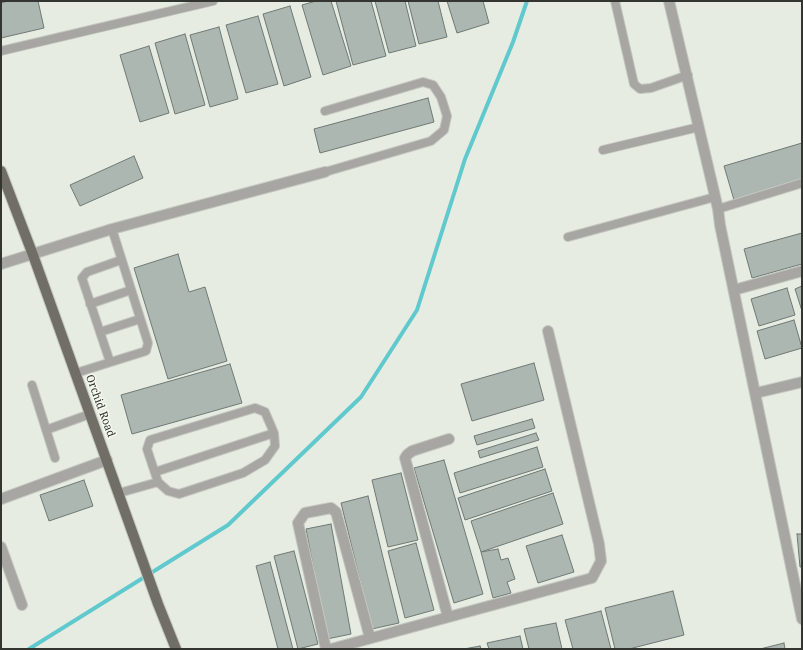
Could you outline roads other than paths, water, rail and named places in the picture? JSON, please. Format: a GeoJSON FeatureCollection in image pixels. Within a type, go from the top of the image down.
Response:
{"type":"FeatureCollection","features":[{"type":"Feature","properties":{"kind":"main road","name":"Orchid Road"},"geometry":{"type":"LineString","coordinates":[[1,171],[76,373],[158,604],[176,649]]}},
{"type":"Feature","properties":{"kind":"street"},"geometry":{"type":"LineString","coordinates":[[669,1],[688,75],[718,209],[802,618]]}},
{"type":"Feature","properties":{"kind":"street"},"geometry":{"type":"LineString","coordinates":[[1,264],[112,229],[325,172]]}},
{"type":"Feature","properties":{"kind":"street"},"geometry":{"type":"LineString","coordinates":[[734,290],[802,271]]}},
{"type":"Feature","properties":{"kind":"street"},"geometry":{"type":"LineString","coordinates":[[331,649],[592,578],[601,561],[548,331]]}},
{"type":"Feature","properties":{"kind":"street"},"geometry":{"type":"LineString","coordinates":[[756,393],[802,382]]}},
{"type":"Feature","properties":{"kind":"street"},"geometry":{"type":"LineString","coordinates":[[448,617],[405,458],[412,452],[449,440]]}},
{"type":"Feature","properties":{"kind":"street"},"geometry":{"type":"LineString","coordinates":[[1,499],[107,460]]}},
{"type":"Feature","properties":{"kind":"street"},"geometry":{"type":"LineString","coordinates":[[326,649],[298,523],[305,513],[331,508],[336,512],[370,638]]}},
{"type":"Feature","properties":{"kind":"street"},"geometry":{"type":"LineString","coordinates":[[1,547],[22,605]]}},
{"type":"Feature","properties":{"kind":"lane"},"geometry":{"type":"LineString","coordinates":[[1,51],[213,1]]}},
{"type":"Feature","properties":{"kind":"lane"},"geometry":{"type":"LineString","coordinates":[[615,1],[634,84],[640,89],[651,88],[688,75]]}},
{"type":"Feature","properties":{"kind":"lane"},"geometry":{"type":"LineString","coordinates":[[325,111],[424,82],[433,86],[441,96],[447,116],[444,130],[431,141],[325,172]]}},
{"type":"Feature","properties":{"kind":"lane"},"geometry":{"type":"LineString","coordinates":[[603,150],[699,127]]}},
{"type":"Feature","properties":{"kind":"lane"},"geometry":{"type":"LineString","coordinates":[[718,209],[802,184]]}},
{"type":"Feature","properties":{"kind":"lane"},"geometry":{"type":"LineString","coordinates":[[568,238],[715,197]]}},
{"type":"Feature","properties":{"kind":"lane"},"geometry":{"type":"LineString","coordinates":[[76,373],[146,351],[148,343],[112,229]]}},
{"type":"Feature","properties":{"kind":"lane"},"geometry":{"type":"LineString","coordinates":[[110,362],[82,278],[87,272],[121,260]]}},
{"type":"Feature","properties":{"kind":"lane"},"geometry":{"type":"LineString","coordinates":[[90,304],[131,290]]}},
{"type":"Feature","properties":{"kind":"lane"},"geometry":{"type":"LineString","coordinates":[[100,332],[140,319]]}},
{"type":"Feature","properties":{"kind":"lane"},"geometry":{"type":"LineString","coordinates":[[32,385],[55,458]]}},
{"type":"Feature","properties":{"kind":"lane"},"geometry":{"type":"LineString","coordinates":[[255,408],[265,412],[274,433],[275,446],[264,460],[243,473],[178,494],[168,491],[158,482],[154,472],[147,449],[150,440],[255,408]]}},
{"type":"Feature","properties":{"kind":"lane"},"geometry":{"type":"LineString","coordinates":[[46,430],[90,414]]}},
{"type":"Feature","properties":{"kind":"lane"},"geometry":{"type":"LineString","coordinates":[[154,472],[274,433]]}},
{"type":"Feature","properties":{"kind":"lane"},"geometry":{"type":"LineString","coordinates":[[119,493],[158,482]]}},
{"type":"Feature","properties":{"kind":"waterway"},"geometry":{"type":"LineString","coordinates":[[29,649],[228,525],[361,397],[417,310],[465,159],[513,42],[527,1]]}}]}
